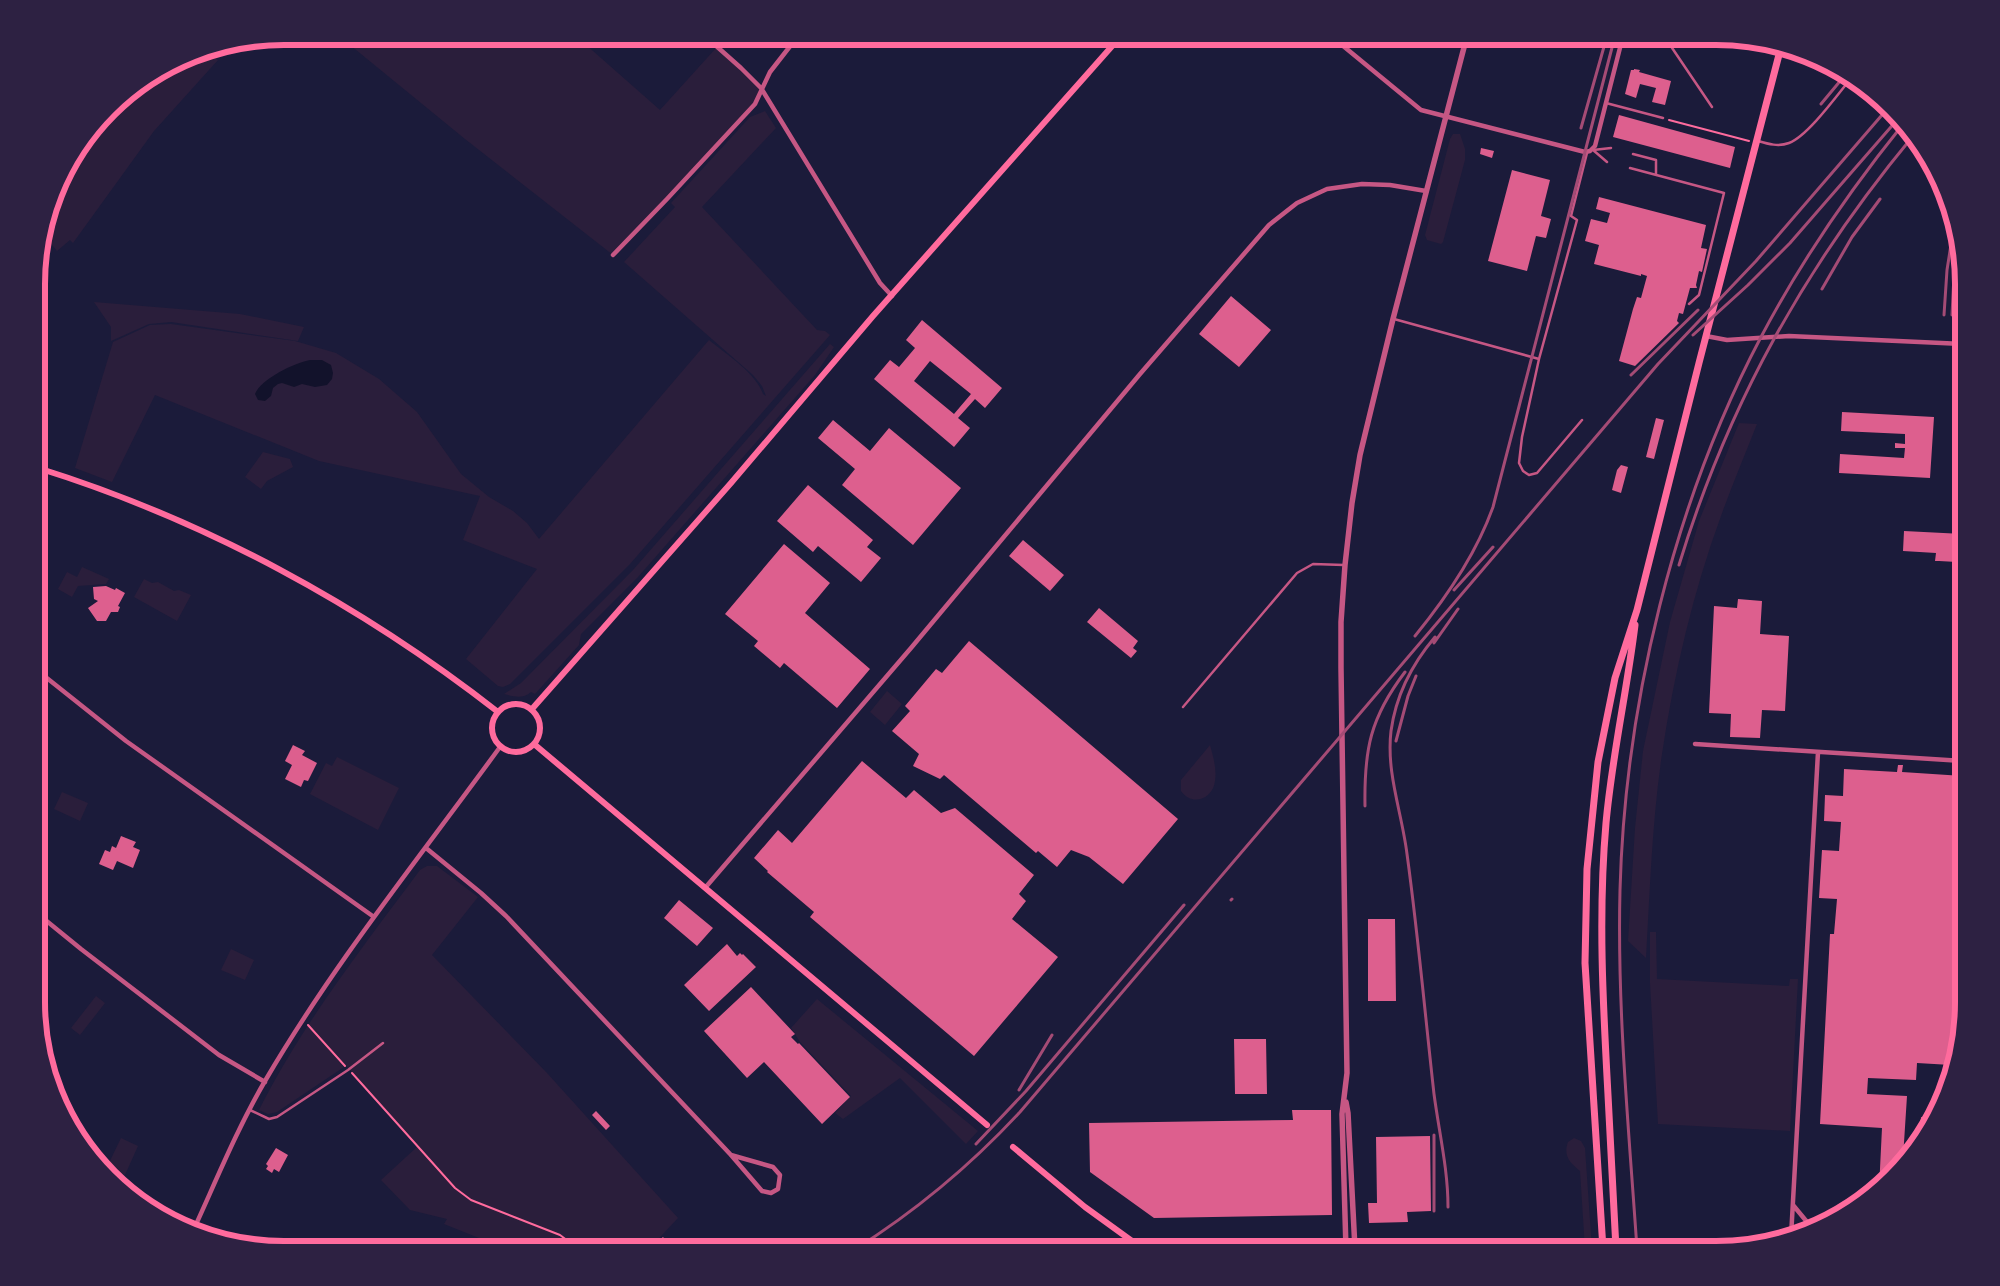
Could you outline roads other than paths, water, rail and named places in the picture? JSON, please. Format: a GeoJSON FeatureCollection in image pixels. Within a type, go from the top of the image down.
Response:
{"type":"FeatureCollection","features":[{"type":"Feature","properties":{"kind":"main road"},"geometry":{"type":"LineString","coordinates":[[532,709],[1113,45]]}},
{"type":"Feature","properties":{"kind":"main road"},"geometry":{"type":"LineString","coordinates":[[1602,1241],[1586,995],[1587,869],[1597,771],[1615,678],[1637,610],[1753,141],[1780,54]]}},
{"type":"Feature","properties":{"kind":"main road"},"geometry":{"type":"LineString","coordinates":[[45,471],[165,514],[226,542],[309,586],[416,651],[498,712]]}},
{"type":"Feature","properties":{"kind":"main road"},"geometry":{"type":"LineString","coordinates":[[1616,1241],[1603,994],[1602,906],[1606,822],[1629,680],[1637,610]]}},
{"type":"Feature","properties":{"kind":"main road"},"geometry":{"type":"LineString","coordinates":[[510,704],[518,704],[532,709],[540,722],[540,730],[534,744],[521,752],[513,752],[500,747],[492,735],[493,719],[498,712],[510,704]]}},
{"type":"Feature","properties":{"kind":"main road"},"geometry":{"type":"LineString","coordinates":[[534,744],[986,1125]]}},
{"type":"Feature","properties":{"kind":"main road"},"geometry":{"type":"LineString","coordinates":[[1013,1147],[1085,1207],[1131,1241]]}},
{"type":"Feature","properties":{"kind":"street"},"geometry":{"type":"LineString","coordinates":[[715,45],[761,88],[880,283],[892,296]]}},
{"type":"Feature","properties":{"kind":"street"},"geometry":{"type":"LineString","coordinates":[[613,255],[755,104],[770,72],[791,45]]}},
{"type":"Feature","properties":{"kind":"street"},"geometry":{"type":"LineString","coordinates":[[1342,45],[1421,110],[1580,152],[1590,151],[1595,146],[1621,45]]}},
{"type":"Feature","properties":{"kind":"street"},"geometry":{"type":"LineString","coordinates":[[1346,1241],[1342,1114],[1345,1098],[1346,1010],[1341,668],[1345,565],[1360,455],[1393,318],[1465,45]]}},
{"type":"Feature","properties":{"kind":"street"},"geometry":{"type":"LineString","coordinates":[[705,888],[912,648],[1140,374],[1269,225],[1297,203],[1327,190],[1362,184],[1390,185],[1426,191]]}},
{"type":"Feature","properties":{"kind":"street"},"geometry":{"type":"LineString","coordinates":[[1706,336],[1727,340],[1789,336],[1955,344]]}},
{"type":"Feature","properties":{"kind":"street"},"geometry":{"type":"LineString","coordinates":[[45,677],[126,741],[374,917]]}},
{"type":"Feature","properties":{"kind":"street"},"geometry":{"type":"LineString","coordinates":[[1696,744],[1955,761]]}},
{"type":"Feature","properties":{"kind":"street"},"geometry":{"type":"LineString","coordinates":[[196,1224],[250,1110],[303,1020],[334,972],[500,747]]}},
{"type":"Feature","properties":{"kind":"street"},"geometry":{"type":"LineString","coordinates":[[1792,1228],[1818,752]]}},
{"type":"Feature","properties":{"kind":"street"},"geometry":{"type":"LineString","coordinates":[[426,848],[506,916],[762,1191],[771,1192],[778,1189],[780,1175],[773,1167],[730,1155]]}},
{"type":"Feature","properties":{"kind":"street"},"geometry":{"type":"LineString","coordinates":[[45,920],[219,1055],[265,1082]]}},
{"type":"Feature","properties":{"kind":"street"},"geometry":{"type":"LineString","coordinates":[[1345,1098],[1348,1113],[1355,1241]]}},
{"type":"Feature","properties":{"kind":"street"},"geometry":{"type":"LineString","coordinates":[[1793,1205],[1808,1223]]}},
{"type":"Feature","properties":{"kind":"lane"},"geometry":{"type":"LineString","coordinates":[[1670,45],[1712,107]]}},
{"type":"Feature","properties":{"kind":"lane"},"geometry":{"type":"LineString","coordinates":[[1753,141],[1779,145],[1796,140],[1846,84]]}},
{"type":"Feature","properties":{"kind":"lane"},"geometry":{"type":"LineString","coordinates":[[1606,103],[1662,118]]}},
{"type":"Feature","properties":{"kind":"lane"},"geometry":{"type":"LineString","coordinates":[[1590,151],[1611,148]]}},
{"type":"Feature","properties":{"kind":"lane"},"geometry":{"type":"LineString","coordinates":[[1590,151],[1607,162]]}},
{"type":"Feature","properties":{"kind":"lane"},"geometry":{"type":"LineString","coordinates":[[1582,420],[1537,473],[1529,475],[1523,471],[1519,463],[1522,437],[1539,359],[1577,220],[1571,216],[1590,151]]}},
{"type":"Feature","properties":{"kind":"lane"},"geometry":{"type":"LineString","coordinates":[[1634,154],[1656,160],[1656,175]]}},
{"type":"Feature","properties":{"kind":"lane"},"geometry":{"type":"LineString","coordinates":[[1630,168],[1724,193],[1698,295],[1689,304]]}},
{"type":"Feature","properties":{"kind":"lane"},"geometry":{"type":"LineString","coordinates":[[1393,318],[1539,359]]}},
{"type":"Feature","properties":{"kind":"lane"},"geometry":{"type":"LineString","coordinates":[[1182,707],[1297,573],[1313,564],[1345,565]]}},
{"type":"Feature","properties":{"kind":"lane"},"geometry":{"type":"LineString","coordinates":[[250,1110],[269,1119],[277,1117],[348,1070],[383,1043]]}},
{"type":"Feature","properties":{"kind":"railway"},"geometry":{"type":"LineString","coordinates":[[1581,128],[1604,45]]}},
{"type":"Feature","properties":{"kind":"railway"},"geometry":{"type":"LineString","coordinates":[[1415,636],[1460,574],[1478,541],[1493,507],[1613,45]]}},
{"type":"Feature","properties":{"kind":"railway"},"geometry":{"type":"LineString","coordinates":[[1821,104],[1841,80]]}},
{"type":"Feature","properties":{"kind":"railway"},"geometry":{"type":"LineString","coordinates":[[868,1241],[942,1186],[1020,1112],[1658,364],[1756,261],[1883,113]]}},
{"type":"Feature","properties":{"kind":"railway"},"geometry":{"type":"LineString","coordinates":[[1693,335],[1748,285],[1790,243],[1894,124]]}},
{"type":"Feature","properties":{"kind":"railway"},"geometry":{"type":"LineString","coordinates":[[1636,1241],[1622,1025],[1620,890],[1624,820],[1632,748],[1644,677],[1660,606],[1679,535],[1703,467],[1730,401],[1761,337],[1776,309],[1827,227],[1864,174],[1899,130]]}},
{"type":"Feature","properties":{"kind":"railway"},"geometry":{"type":"LineString","coordinates":[[1679,565],[1721,448],[1774,338],[1838,235],[1908,142]]}},
{"type":"Feature","properties":{"kind":"railway"},"geometry":{"type":"LineString","coordinates":[[1822,289],[1852,237],[1880,199]]}},
{"type":"Feature","properties":{"kind":"railway"},"geometry":{"type":"LineString","coordinates":[[1944,315],[1951,244]]}},
{"type":"Feature","properties":{"kind":"railway"},"geometry":{"type":"LineString","coordinates":[[1952,315],[1954,272]]}},
{"type":"Feature","properties":{"kind":"railway"},"geometry":{"type":"LineString","coordinates":[[1631,375],[1698,310]]}},
{"type":"Feature","properties":{"kind":"railway"},"geometry":{"type":"LineString","coordinates":[[1454,590],[1493,547]]}},
{"type":"Feature","properties":{"kind":"railway"},"geometry":{"type":"LineString","coordinates":[[1434,643],[1458,609]]}},
{"type":"Feature","properties":{"kind":"railway"},"geometry":{"type":"LineString","coordinates":[[1435,637],[1412,669],[1401,693],[1393,718],[1390,747],[1393,778],[1405,839],[1411,884],[1434,1094],[1447,1179],[1448,1207]]}},
{"type":"Feature","properties":{"kind":"railway"},"geometry":{"type":"LineString","coordinates":[[1365,806],[1366,768],[1372,735],[1384,704],[1405,672]]}},
{"type":"Feature","properties":{"kind":"railway"},"geometry":{"type":"LineString","coordinates":[[1396,741],[1408,696],[1416,676]]}},
{"type":"Feature","properties":{"kind":"railway"},"geometry":{"type":"LineString","coordinates":[[976,1144],[1026,1091],[1184,905]]}},
{"type":"Feature","properties":{"kind":"railway"},"geometry":{"type":"LineString","coordinates":[[1019,1090],[1052,1035]]}},
{"type":"Feature","properties":{"kind":"railway"},"geometry":{"type":"LineString","coordinates":[[1434,1135],[1434,1211]]}}]}
